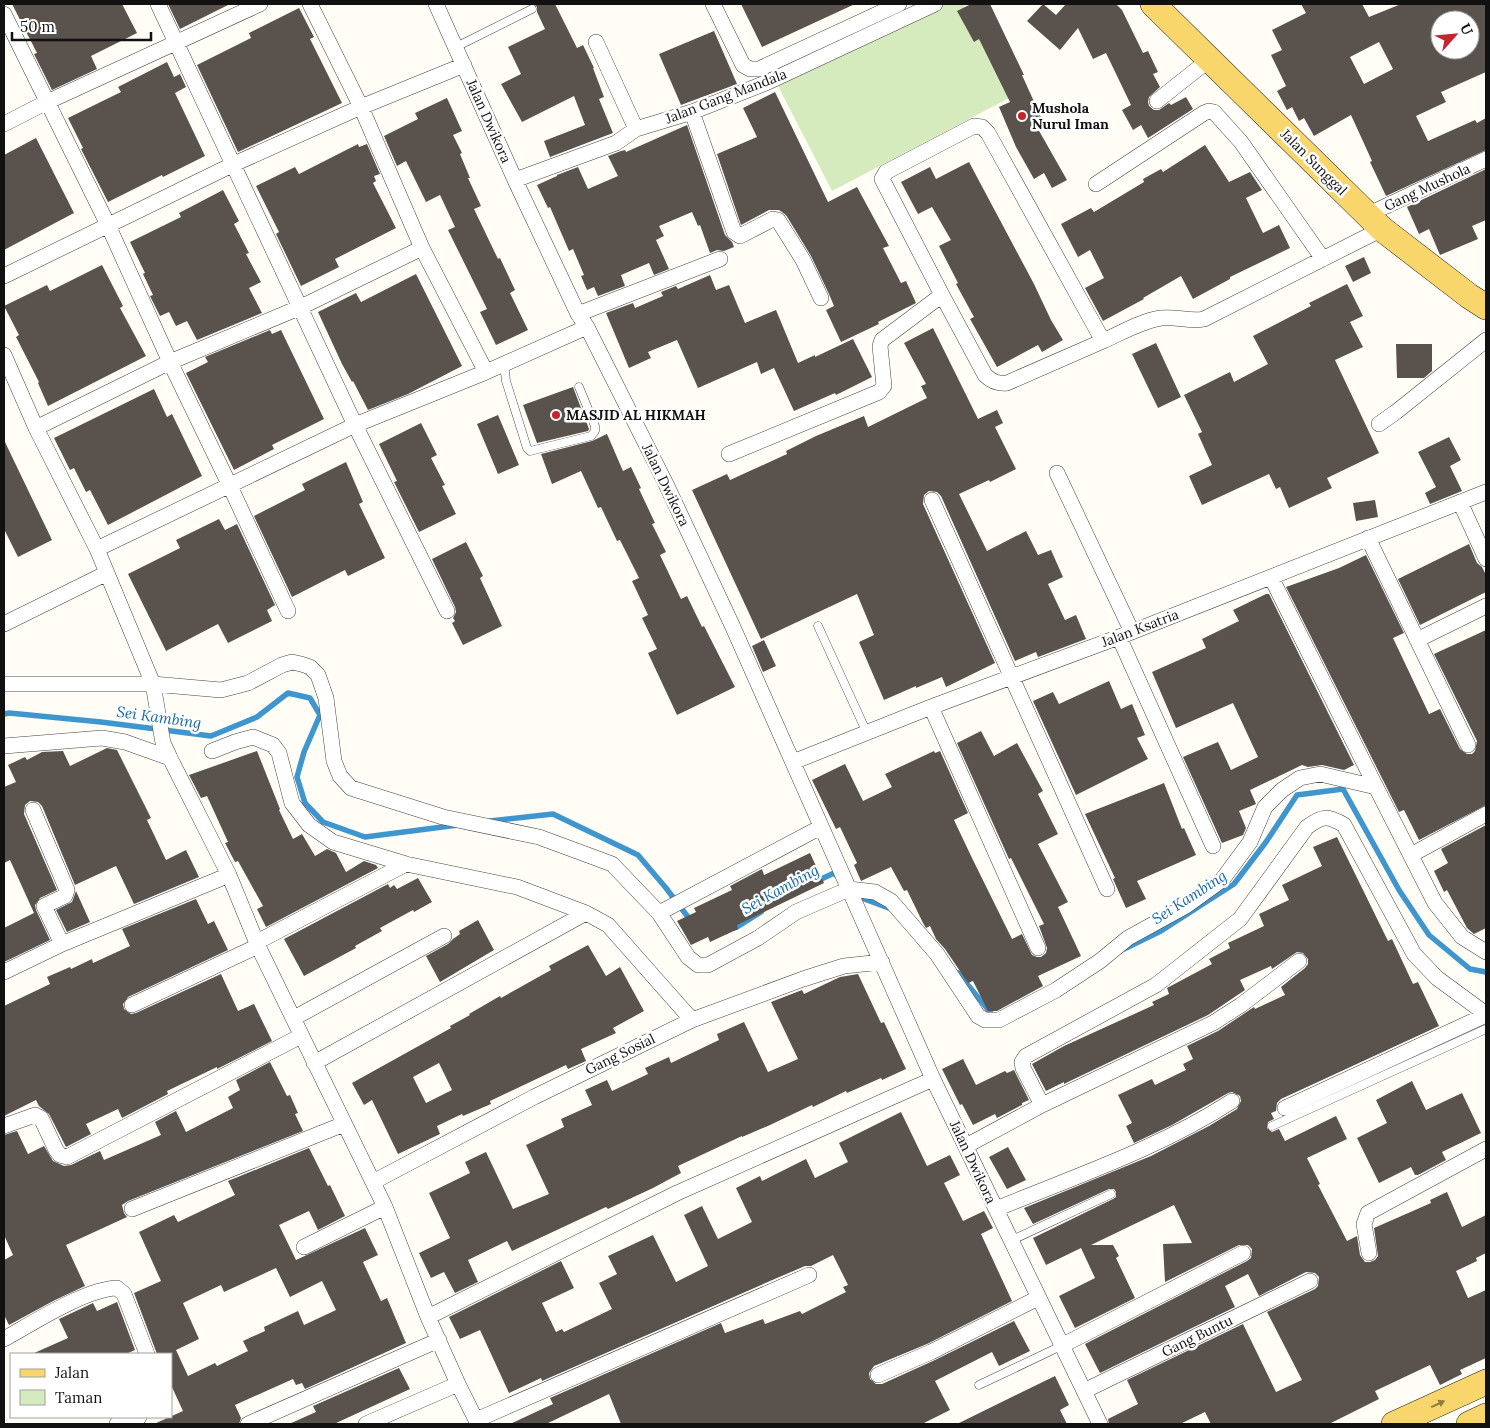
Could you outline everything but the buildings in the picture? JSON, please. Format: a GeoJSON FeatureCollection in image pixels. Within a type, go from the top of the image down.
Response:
{"type":"FeatureCollection","features":[{"type":"Feature","properties":{"kind":"main road","name":"Jalan Sunggal"},"geometry":{"type":"LineString","coordinates":[[1154,4],[1374,222],[1469,296],[1486,307]]}},
{"type":"Feature","properties":{"kind":"main road"},"geometry":{"type":"LineString","coordinates":[[1394,1424],[1486,1382]]}},
{"type":"Feature","properties":{"kind":"main road"},"geometry":{"type":"LineString","coordinates":[[1469,1424],[1486,1416]]}},
{"type":"Feature","properties":{"kind":"street"},"geometry":{"type":"LineString","coordinates":[[158,4],[355,425],[447,611]]}},
{"type":"Feature","properties":{"kind":"street"},"geometry":{"type":"LineString","coordinates":[[4,124],[47,102],[260,4]]}},
{"type":"Feature","properties":{"kind":"street"},"geometry":{"type":"LineString","coordinates":[[310,4],[361,106],[422,248],[486,372]]}},
{"type":"Feature","properties":{"kind":"street","name":"Jalan Dwikora"},"geometry":{"type":"LineString","coordinates":[[436,4],[578,314],[587,327],[670,493],[732,625],[820,827],[934,1079],[1010,1241],[1100,1424]]}},
{"type":"Feature","properties":{"kind":"street"},"geometry":{"type":"LineString","coordinates":[[713,4],[743,65],[750,69],[760,69],[899,4]]}},
{"type":"Feature","properties":{"kind":"street","name":"Jalan Gang Mandala"},"geometry":{"type":"LineString","coordinates":[[515,180],[616,143],[636,128],[692,112],[768,82],[935,4]]}},
{"type":"Feature","properties":{"kind":"street"},"geometry":{"type":"LineString","coordinates":[[4,14],[108,225],[170,362],[288,611]]}},
{"type":"Feature","properties":{"kind":"street"},"geometry":{"type":"LineString","coordinates":[[596,42],[636,128]]}},
{"type":"Feature","properties":{"kind":"street"},"geometry":{"type":"LineString","coordinates":[[1157,101],[1210,59]]}},
{"type":"Feature","properties":{"kind":"street"},"geometry":{"type":"LineString","coordinates":[[4,276],[234,164],[361,106],[464,65]]}},
{"type":"Feature","properties":{"kind":"street"},"geometry":{"type":"LineString","coordinates":[[692,112],[734,232],[740,236],[773,219],[778,220],[803,260],[821,298]]}},
{"type":"Feature","properties":{"kind":"street"},"geometry":{"type":"LineString","coordinates":[[1096,184],[1204,113],[1214,112],[1241,142],[1322,259]]}},
{"type":"Feature","properties":{"kind":"street","name":"Gang Mushola"},"geometry":{"type":"LineString","coordinates":[[1103,341],[988,133],[982,127],[974,126],[886,172],[882,179],[985,375],[995,382],[1007,383],[1147,322],[1162,318],[1204,319],[1322,259],[1374,222],[1486,159]]}},
{"type":"Feature","properties":{"kind":"street"},"geometry":{"type":"LineString","coordinates":[[36,428],[170,362],[301,307],[422,248]]}},
{"type":"Feature","properties":{"kind":"street"},"geometry":{"type":"LineString","coordinates":[[578,314],[720,259]]}},
{"type":"Feature","properties":{"kind":"street"},"geometry":{"type":"LineString","coordinates":[[729,454],[878,392],[884,386],[880,346],[882,340],[942,295]]}},
{"type":"Feature","properties":{"kind":"street"},"geometry":{"type":"LineString","coordinates":[[96,549],[355,425],[486,372],[587,327]]}},
{"type":"Feature","properties":{"kind":"street"},"geometry":{"type":"LineString","coordinates":[[1379,424],[1486,340]]}},
{"type":"Feature","properties":{"kind":"street"},"geometry":{"type":"LineString","coordinates":[[4,355],[36,428],[107,573],[153,684],[163,743],[229,876],[301,1036],[385,1207],[428,1317],[477,1422],[809,1275]]}},
{"type":"Feature","properties":{"kind":"street"},"geometry":{"type":"LineString","coordinates":[[1057,473],[1126,634],[1213,846]]}},
{"type":"Feature","properties":{"kind":"street","name":"Jalan Ksatria"},"geometry":{"type":"LineString","coordinates":[[793,762],[931,707],[1126,634],[1486,492]]}},
{"type":"Feature","properties":{"kind":"street"},"geometry":{"type":"LineString","coordinates":[[932,500],[1107,889]]}},
{"type":"Feature","properties":{"kind":"street"},"geometry":{"type":"LineString","coordinates":[[1460,502],[1486,558]]}},
{"type":"Feature","properties":{"kind":"street"},"geometry":{"type":"LineString","coordinates":[[1368,538],[1468,745]]}},
{"type":"Feature","properties":{"kind":"street"},"geometry":{"type":"LineString","coordinates":[[4,624],[107,573]]}},
{"type":"Feature","properties":{"kind":"street"},"geometry":{"type":"LineString","coordinates":[[1271,577],[1435,903],[1462,937],[1486,952]]}},
{"type":"Feature","properties":{"kind":"street"},"geometry":{"type":"LineString","coordinates":[[1417,640],[1486,606]]}},
{"type":"Feature","properties":{"kind":"street"},"geometry":{"type":"LineString","coordinates":[[4,684],[153,684],[221,690],[248,683],[282,665],[292,662],[310,667],[318,675],[326,698],[334,761],[340,776],[351,788],[442,817],[539,837],[612,864],[659,913],[688,957],[698,965],[708,965],[758,938],[796,912],[851,893],[875,892],[891,901],[937,954],[978,1016],[985,1020],[999,1020],[1056,990],[1100,961],[1128,938],[1186,906],[1222,880],[1250,842],[1264,807],[1282,790],[1300,778],[1320,774],[1376,788]]}},
{"type":"Feature","properties":{"kind":"street"},"geometry":{"type":"LineString","coordinates":[[931,707],[1038,948]]}},
{"type":"Feature","properties":{"kind":"street"},"geometry":{"type":"LineString","coordinates":[[212,751],[253,737],[273,744],[279,753],[292,803],[309,825],[333,842],[406,864],[517,887],[586,913],[608,925],[692,1020]]}},
{"type":"Feature","properties":{"kind":"street"},"geometry":{"type":"LineString","coordinates":[[4,746],[102,738],[125,742],[170,758]]}},
{"type":"Feature","properties":{"kind":"street"},"geometry":{"type":"LineString","coordinates":[[34,810],[67,890],[65,896],[44,906],[62,944]]}},
{"type":"Feature","properties":{"kind":"street"},"geometry":{"type":"LineString","coordinates":[[1411,854],[1486,814]]}},
{"type":"Feature","properties":{"kind":"street"},"geometry":{"type":"LineString","coordinates":[[1042,1105],[1023,1068],[1022,1062],[1026,1056],[1156,986],[1240,919],[1307,827],[1320,818],[1333,818],[1344,825],[1414,954],[1437,978],[1486,1014],[1285,1108]]}},
{"type":"Feature","properties":{"kind":"street"},"geometry":{"type":"LineString","coordinates":[[659,913],[820,827]]}},
{"type":"Feature","properties":{"kind":"street"},"geometry":{"type":"LineString","coordinates":[[132,1004],[258,944],[406,864]]}},
{"type":"Feature","properties":{"kind":"street"},"geometry":{"type":"LineString","coordinates":[[4,972],[62,944],[229,876]]}},
{"type":"Feature","properties":{"kind":"street"},"geometry":{"type":"LineString","coordinates":[[314,1063],[586,913]]}},
{"type":"Feature","properties":{"kind":"street"},"geometry":{"type":"LineString","coordinates":[[294,1018],[444,936]]}},
{"type":"Feature","properties":{"kind":"street","name":"Gang Sosial"},"geometry":{"type":"LineString","coordinates":[[373,1182],[534,1096],[692,1020],[803,979],[879,956]]}},
{"type":"Feature","properties":{"kind":"street"},"geometry":{"type":"LineString","coordinates":[[966,1146],[1042,1105],[1213,1023],[1241,1005],[1299,961]]}},
{"type":"Feature","properties":{"kind":"street"},"geometry":{"type":"LineString","coordinates":[[4,1126],[35,1116],[41,1118],[56,1150],[60,1155],[67,1157],[301,1036]]}},
{"type":"Feature","properties":{"kind":"street"},"geometry":{"type":"LineString","coordinates":[[428,1317],[677,1193],[934,1079]]}},
{"type":"Feature","properties":{"kind":"street"},"geometry":{"type":"LineString","coordinates":[[996,1209],[1166,1139],[1232,1101]]}},
{"type":"Feature","properties":{"kind":"street"},"geometry":{"type":"LineString","coordinates":[[132,1208],[344,1124]]}},
{"type":"Feature","properties":{"kind":"street"},"geometry":{"type":"LineString","coordinates":[[1369,1254],[1364,1224],[1368,1213],[1486,1149]]}},
{"type":"Feature","properties":{"kind":"street"},"geometry":{"type":"LineString","coordinates":[[304,1247],[385,1207]]}},
{"type":"Feature","properties":{"kind":"street"},"geometry":{"type":"LineString","coordinates":[[1061,1346],[1243,1253]]}},
{"type":"Feature","properties":{"kind":"street","name":"Gang Buntu"},"geometry":{"type":"LineString","coordinates":[[1084,1391],[1310,1281]]}},
{"type":"Feature","properties":{"kind":"street"},"geometry":{"type":"LineString","coordinates":[[4,1339],[53,1311],[104,1288],[117,1288],[124,1294],[147,1353]]}},
{"type":"Feature","properties":{"kind":"street"},"geometry":{"type":"LineString","coordinates":[[878,1375],[931,1352],[1038,1298]]}},
{"type":"Feature","properties":{"kind":"street"},"geometry":{"type":"LineString","coordinates":[[248,1424],[439,1340]]}},
{"type":"Feature","properties":{"kind":"street"},"geometry":{"type":"LineString","coordinates":[[366,1424],[458,1384]]}},
{"type":"Feature","properties":{"kind":"street"},"geometry":{"type":"LineString","coordinates":[[117,1424],[136,1418]]}},
{"type":"Feature","properties":{"kind":"lane"},"geometry":{"type":"LineString","coordinates":[[456,47],[532,9]]}},
{"type":"Feature","properties":{"kind":"lane"},"geometry":{"type":"LineString","coordinates":[[504,364],[506,381],[527,448],[530,451],[591,436],[595,431],[595,426],[579,387]]}},
{"type":"Feature","properties":{"kind":"lane"},"geometry":{"type":"LineString","coordinates":[[818,626],[867,733]]}},
{"type":"Feature","properties":{"kind":"lane"},"geometry":{"type":"LineString","coordinates":[[1272,1126],[1486,1029]]}},
{"type":"Feature","properties":{"kind":"lane"},"geometry":{"type":"LineString","coordinates":[[1010,1241],[1111,1194]]}},
{"type":"Feature","properties":{"kind":"lane"},"geometry":{"type":"LineString","coordinates":[[979,1385],[1061,1346]]}},
{"type":"Feature","properties":{"kind":"green space"},"geometry":{"type":"Polygon","coordinates":[[[939,4],[963,4],[1011,97],[832,191],[775,80],[939,4]]]}},
{"type":"Feature","properties":{"kind":"waterway","name":"Sei Kambing"},"geometry":{"type":"LineString","coordinates":[[4,714],[101,722],[211,736],[257,717],[288,693],[310,698],[320,715],[304,752],[297,777],[305,803],[323,822],[365,837],[458,825]]}},
{"type":"Feature","properties":{"kind":"waterway","name":"Sei Kambing"},"geometry":{"type":"LineString","coordinates":[[1124,949],[1161,931],[1234,884],[1266,842],[1297,795],[1343,789],[1399,890],[1429,935],[1470,969],[1486,972]]}},
{"type":"Feature","properties":{"kind":"waterway","name":"Sei Kambing"},"geometry":{"type":"LineString","coordinates":[[490,821],[553,814],[638,855],[691,921]]}},
{"type":"Feature","properties":{"kind":"waterway","name":"Sei Kambing"},"geometry":{"type":"LineString","coordinates":[[815,882],[834,873],[839,878]]}},
{"type":"Feature","properties":{"kind":"waterway","name":"Sei Kambing"},"geometry":{"type":"LineString","coordinates":[[856,896],[894,910]]}},
{"type":"Feature","properties":{"kind":"waterway","name":"Sei Kambing"},"geometry":{"type":"LineString","coordinates":[[730,929],[737,927],[761,912]]}},
{"type":"Feature","properties":{"kind":"waterway","name":"Sei Kambing"},"geometry":{"type":"LineString","coordinates":[[958,973],[995,1018]]}},
{"type":"Feature","properties":{"kind":"place","name":"Mushola Nurul Iman"},"geometry":{"type":"Point","coordinates":[1022,116]}},
{"type":"Feature","properties":{"kind":"place","name":"MASJID AL HIKMAH"},"geometry":{"type":"Point","coordinates":[556,415]}}]}
